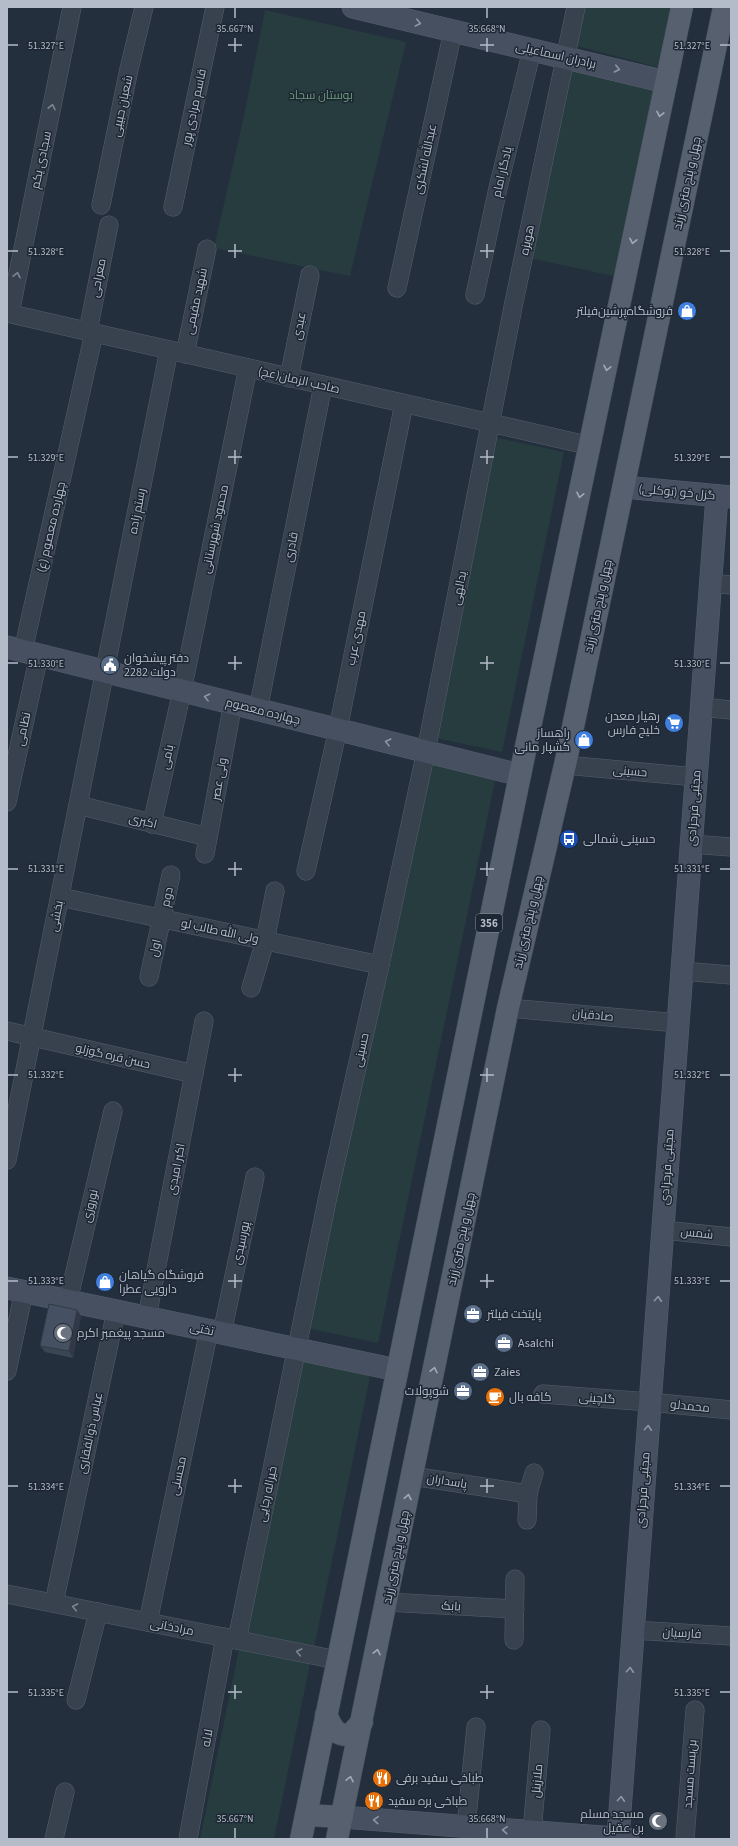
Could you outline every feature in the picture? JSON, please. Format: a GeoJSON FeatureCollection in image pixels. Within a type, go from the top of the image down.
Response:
{"type":"FeatureCollection","features":[{"type":"Feature","properties":{"kind":"main road","name":"356"},"geometry":{"type":"LineString","coordinates":[[301,1839],[520,775],[591,446],[682,7]]}},
{"type":"Feature","properties":{"kind":"main road","name":"چهل و پنج متری زرند"},"geometry":{"type":"LineString","coordinates":[[337,1839],[387,1602],[508,1008],[565,765],[724,7]]}},
{"type":"Feature","properties":{"kind":"main road"},"geometry":{"type":"LineString","coordinates":[[326,1715],[334,1731],[342,1736],[350,1735],[362,1722]]}},
{"type":"Feature","properties":{"kind":"main road"},"geometry":{"type":"LineString","coordinates":[[306,1814],[342,1817]]}},
{"type":"Feature","properties":{"kind":"street","name":"سجادی یکم"},"geometry":{"type":"LineString","coordinates":[[8,313],[72,7]]}},
{"type":"Feature","properties":{"kind":"street","name":"شعبان حبیبی"},"geometry":{"type":"LineString","coordinates":[[101,205],[129,69],[144,7]]}},
{"type":"Feature","properties":{"kind":"street","name":"قاسم مرادی پور"},"geometry":{"type":"LineString","coordinates":[[173,207],[215,7]]}},
{"type":"Feature","properties":{"kind":"street","name":"برادران اسماعیلی"},"geometry":{"type":"LineString","coordinates":[[353,7],[390,11],[453,31],[666,82]]}},
{"type":"Feature","properties":{"kind":"street","name":"هویزه"},"geometry":{"type":"LineString","coordinates":[[490,424],[576,7]]}},
{"type":"Feature","properties":{"kind":"street","name":"عبدالله لشکری"},"geometry":{"type":"LineString","coordinates":[[397,288],[453,31]]}},
{"type":"Feature","properties":{"kind":"street","name":"یادگار امام"},"geometry":{"type":"LineString","coordinates":[[475,295],[498,188],[532,50]]}},
{"type":"Feature","properties":{"kind":"street","name":"معراحی"},"geometry":{"type":"LineString","coordinates":[[91,332],[109,225]]}},
{"type":"Feature","properties":{"kind":"street","name":"شهید مقیمی"},"geometry":{"type":"LineString","coordinates":[[177,352],[207,249]]}},
{"type":"Feature","properties":{"kind":"street","name":"عبدی"},"geometry":{"type":"LineString","coordinates":[[289,378],[310,275]]}},
{"type":"Feature","properties":{"kind":"street","name":"صاحب الزمان(عج)"},"geometry":{"type":"LineString","coordinates":[[8,313],[591,446]]}},
{"type":"Feature","properties":{"kind":"street","name":"چهارده معصوم (ع)"},"geometry":{"type":"LineString","coordinates":[[23,651],[91,332]]}},
{"type":"Feature","properties":{"kind":"street","name":"رستم زاده"},"geometry":{"type":"LineString","coordinates":[[105,672],[177,352]]}},
{"type":"Feature","properties":{"kind":"street","name":"محمود شهرستانی"},"geometry":{"type":"LineString","coordinates":[[182,691],[248,368]]}},
{"type":"Feature","properties":{"kind":"street","name":"قادری"},"geometry":{"type":"LineString","coordinates":[[258,710],[323,385]]}},
{"type":"Feature","properties":{"kind":"street","name":"مهدی عرب"},"geometry":{"type":"LineString","coordinates":[[306,871],[338,730],[404,404]]}},
{"type":"Feature","properties":{"kind":"street","name":"یدالهی"},"geometry":{"type":"LineString","coordinates":[[426,751],[490,424]]}},
{"type":"Feature","properties":{"kind":"street","name":"گزل خو (توکلی)"},"geometry":{"type":"LineString","coordinates":[[624,487],[724,496]]}},
{"type":"Feature","properties":{"kind":"street","name":"مجتبی فرحزادی"},"geometry":{"type":"LineString","coordinates":[[623,1839],[633,1630],[701,707],[721,584],[724,496]]}},
{"type":"Feature","properties":{"kind":"street","name":"چهارده معصوم"},"geometry":{"type":"LineString","coordinates":[[23,651],[520,775]]}},
{"type":"Feature","properties":{"kind":"street","name":"نظامی"},"geometry":{"type":"LineString","coordinates":[[7,802],[23,651]]}},
{"type":"Feature","properties":{"kind":"street","name":"بخشی"},"geometry":{"type":"LineString","coordinates":[[7,1160],[105,672]]}},
{"type":"Feature","properties":{"kind":"street","name":"بامی"},"geometry":{"type":"LineString","coordinates":[[152,824],[182,691]]}},
{"type":"Feature","properties":{"kind":"street","name":"ولی عصر"},"geometry":{"type":"LineString","coordinates":[[207,846],[233,703]]}},
{"type":"Feature","properties":{"kind":"street"},"geometry":{"type":"LineString","coordinates":[[701,707],[731,710]]}},
{"type":"Feature","properties":{"kind":"street","name":"حسینی"},"geometry":{"type":"LineString","coordinates":[[298,1349],[328,1196],[426,751]]}},
{"type":"Feature","properties":{"kind":"street","name":"حسینی"},"geometry":{"type":"LineString","coordinates":[[565,765],[696,778]]}},
{"type":"Feature","properties":{"kind":"street","name":"اکبری"},"geometry":{"type":"LineString","coordinates":[[78,805],[152,824],[207,846]]}},
{"type":"Feature","properties":{"kind":"street"},"geometry":{"type":"LineString","coordinates":[[691,844],[731,848]]}},
{"type":"Feature","properties":{"kind":"street","name":"دوم"},"geometry":{"type":"LineString","coordinates":[[162,919],[171,875]]}},
{"type":"Feature","properties":{"kind":"street"},"geometry":{"type":"LineString","coordinates":[[250,988],[265,941],[275,891]]}},
{"type":"Feature","properties":{"kind":"street","name":"ولی الله طالب لو"},"geometry":{"type":"LineString","coordinates":[[60,897],[380,965]]}},
{"type":"Feature","properties":{"kind":"street","name":"اول"},"geometry":{"type":"LineString","coordinates":[[149,977],[162,919]]}},
{"type":"Feature","properties":{"kind":"street"},"geometry":{"type":"LineString","coordinates":[[682,971],[731,975]]}},
{"type":"Feature","properties":{"kind":"street","name":"صادقیان"},"geometry":{"type":"LineString","coordinates":[[508,1008],[678,1023]]}},
{"type":"Feature","properties":{"kind":"street","name":"اکبر امیدی"},"geometry":{"type":"LineString","coordinates":[[147,1317],[204,1021]]}},
{"type":"Feature","properties":{"kind":"street","name":"حسن قره گوزلو"},"geometry":{"type":"LineString","coordinates":[[7,1031],[194,1074]]}},
{"type":"Feature","properties":{"kind":"street","name":"نوروزی"},"geometry":{"type":"LineString","coordinates":[[68,1300],[113,1111]]}},
{"type":"Feature","properties":{"kind":"street","name":"پورسیدی"},"geometry":{"type":"LineString","coordinates":[[215,1332],[255,1177]]}},
{"type":"Feature","properties":{"kind":"street","name":"شمس"},"geometry":{"type":"LineString","coordinates":[[663,1230],[731,1237]]}},
{"type":"Feature","properties":{"kind":"street"},"geometry":{"type":"LineString","coordinates":[[7,1372],[15,1290]]}},
{"type":"Feature","properties":{"kind":"street","name":"تختی"},"geometry":{"type":"LineString","coordinates":[[15,1290],[397,1370]]}},
{"type":"Feature","properties":{"kind":"street","name":"عباس ذوالفقاری"},"geometry":{"type":"LineString","coordinates":[[54,1603],[116,1311]]}},
{"type":"Feature","properties":{"kind":"street","name":"محسنی"},"geometry":{"type":"LineString","coordinates":[[148,1622],[215,1332]]}},
{"type":"Feature","properties":{"kind":"street","name":"خیراله رجایی"},"geometry":{"type":"LineString","coordinates":[[231,1639],[298,1349]]}},
{"type":"Feature","properties":{"kind":"street","name":"گلچینی"},"geometry":{"type":"LineString","coordinates":[[543,1394],[650,1402]]}},
{"type":"Feature","properties":{"kind":"street","name":"محمدلو"},"geometry":{"type":"LineString","coordinates":[[650,1402],[731,1410]]}},
{"type":"Feature","properties":{"kind":"street"},"geometry":{"type":"LineString","coordinates":[[527,1520],[528,1494],[534,1473]]}},
{"type":"Feature","properties":{"kind":"street","name":"پاسداران"},"geometry":{"type":"LineString","coordinates":[[412,1476],[528,1494]]}},
{"type":"Feature","properties":{"kind":"street"},"geometry":{"type":"LineString","coordinates":[[514,1640],[515,1579]]}},
{"type":"Feature","properties":{"kind":"street","name":"مرادخانی"},"geometry":{"type":"LineString","coordinates":[[7,1594],[337,1660]]}},
{"type":"Feature","properties":{"kind":"street","name":"بابک"},"geometry":{"type":"LineString","coordinates":[[387,1602],[515,1610]]}},
{"type":"Feature","properties":{"kind":"street"},"geometry":{"type":"LineString","coordinates":[[76,1700],[98,1612]]}},
{"type":"Feature","properties":{"kind":"street","name":"فارسیان"},"geometry":{"type":"LineString","coordinates":[[633,1630],[731,1636]]}},
{"type":"Feature","properties":{"kind":"street","name":"لاله"},"geometry":{"type":"LineString","coordinates":[[188,1839],[231,1639]]}},
{"type":"Feature","properties":{"kind":"street","name":"بن‌بست مسجد"},"geometry":{"type":"LineString","coordinates":[[685,1839],[695,1710]]}},
{"type":"Feature","properties":{"kind":"street"},"geometry":{"type":"LineString","coordinates":[[466,1827],[476,1727]]}},
{"type":"Feature","properties":{"kind":"street","name":"ملازینل"},"geometry":{"type":"LineString","coordinates":[[532,1832],[541,1730]]}},
{"type":"Feature","properties":{"kind":"street"},"geometry":{"type":"LineString","coordinates":[[54,1839],[65,1792]]}},
{"type":"Feature","properties":{"kind":"street"},"geometry":{"type":"LineString","coordinates":[[342,1817],[623,1839]]}},
{"type":"Feature","properties":{"kind":"green space"},"geometry":{"type":"Polygon","coordinates":[[[585,7],[674,7],[661,68],[577,46],[585,7]]]}},
{"type":"Feature","properties":{"kind":"green space","name":"بوستان سجاد"},"geometry":{"type":"Polygon","coordinates":[[[265,10],[406,42],[350,276],[214,248],[244,116],[265,10]]]}},
{"type":"Feature","properties":{"kind":"green space"},"geometry":{"type":"Polygon","coordinates":[[[572,67],[655,88],[618,277],[529,258],[572,67]]]}},
{"type":"Feature","properties":{"kind":"green space"},"geometry":{"type":"Polygon","coordinates":[[[493,437],[564,452],[502,752],[431,737],[493,437]]]}},
{"type":"Feature","properties":{"kind":"green space"},"geometry":{"type":"Polygon","coordinates":[[[427,763],[497,771],[378,1343],[307,1328],[427,763]]]}},
{"type":"Feature","properties":{"kind":"green space"},"geometry":{"type":"Polygon","coordinates":[[[300,1357],[371,1372],[314,1648],[242,1633],[300,1357]]]}},
{"type":"Feature","properties":{"kind":"green space"},"geometry":{"type":"Polygon","coordinates":[[[239,1649],[310,1664],[274,1839],[200,1839],[239,1649]]]}},
{"type":"Feature","properties":{"kind":"building","name":"مسجد پیغمبر اکرم"},"geometry":{"type":"Polygon","coordinates":[[[49,1304],[77,1310],[69,1351],[40,1346],[49,1304]]]}},
{"type":"Feature","properties":{"kind":"place","name":"فروشگاه‌پرشین‌فیلتر"},"geometry":{"type":"Point","coordinates":[687,311]}},
{"type":"Feature","properties":{"kind":"place","name":"دفتر پیشخوان دولت 2282"},"geometry":{"type":"Point","coordinates":[110,665]}},
{"type":"Feature","properties":{"kind":"place","name":"رهیار معدن خلیج فارس"},"geometry":{"type":"Point","coordinates":[674,723]}},
{"type":"Feature","properties":{"kind":"place","name":"راهساز کشپار مانی"},"geometry":{"type":"Point","coordinates":[584,740]}},
{"type":"Feature","properties":{"kind":"place","name":"حسینی شمالی"},"geometry":{"type":"Point","coordinates":[569,839]}},
{"type":"Feature","properties":{"kind":"place","name":"فروشگاه گیاهان دارویی عطرا"},"geometry":{"type":"Point","coordinates":[105,1282]}},
{"type":"Feature","properties":{"kind":"place","name":"پایتخت فیلتر"},"geometry":{"type":"Point","coordinates":[473,1314]}},
{"type":"Feature","properties":{"kind":"place","name":"مسجد پیغمبر اکرم"},"geometry":{"type":"Point","coordinates":[63,1333]}},
{"type":"Feature","properties":{"kind":"place","name":"Asalchi"},"geometry":{"type":"Point","coordinates":[504,1343]}},
{"type":"Feature","properties":{"kind":"place","name":"Zaies"},"geometry":{"type":"Point","coordinates":[480,1372]}},
{"type":"Feature","properties":{"kind":"place","name":"شوپولات"},"geometry":{"type":"Point","coordinates":[463,1391]}},
{"type":"Feature","properties":{"kind":"place","name":"کافه بال"},"geometry":{"type":"Point","coordinates":[495,1397]}},
{"type":"Feature","properties":{"kind":"place","name":"طباخی سفید برفی"},"geometry":{"type":"Point","coordinates":[382,1778]}},
{"type":"Feature","properties":{"kind":"place","name":"طباخی بره سفید"},"geometry":{"type":"Point","coordinates":[374,1801]}},
{"type":"Feature","properties":{"kind":"place","name":"مسجد مسلم بن عقیل"},"geometry":{"type":"Point","coordinates":[658,1821]}}]}
